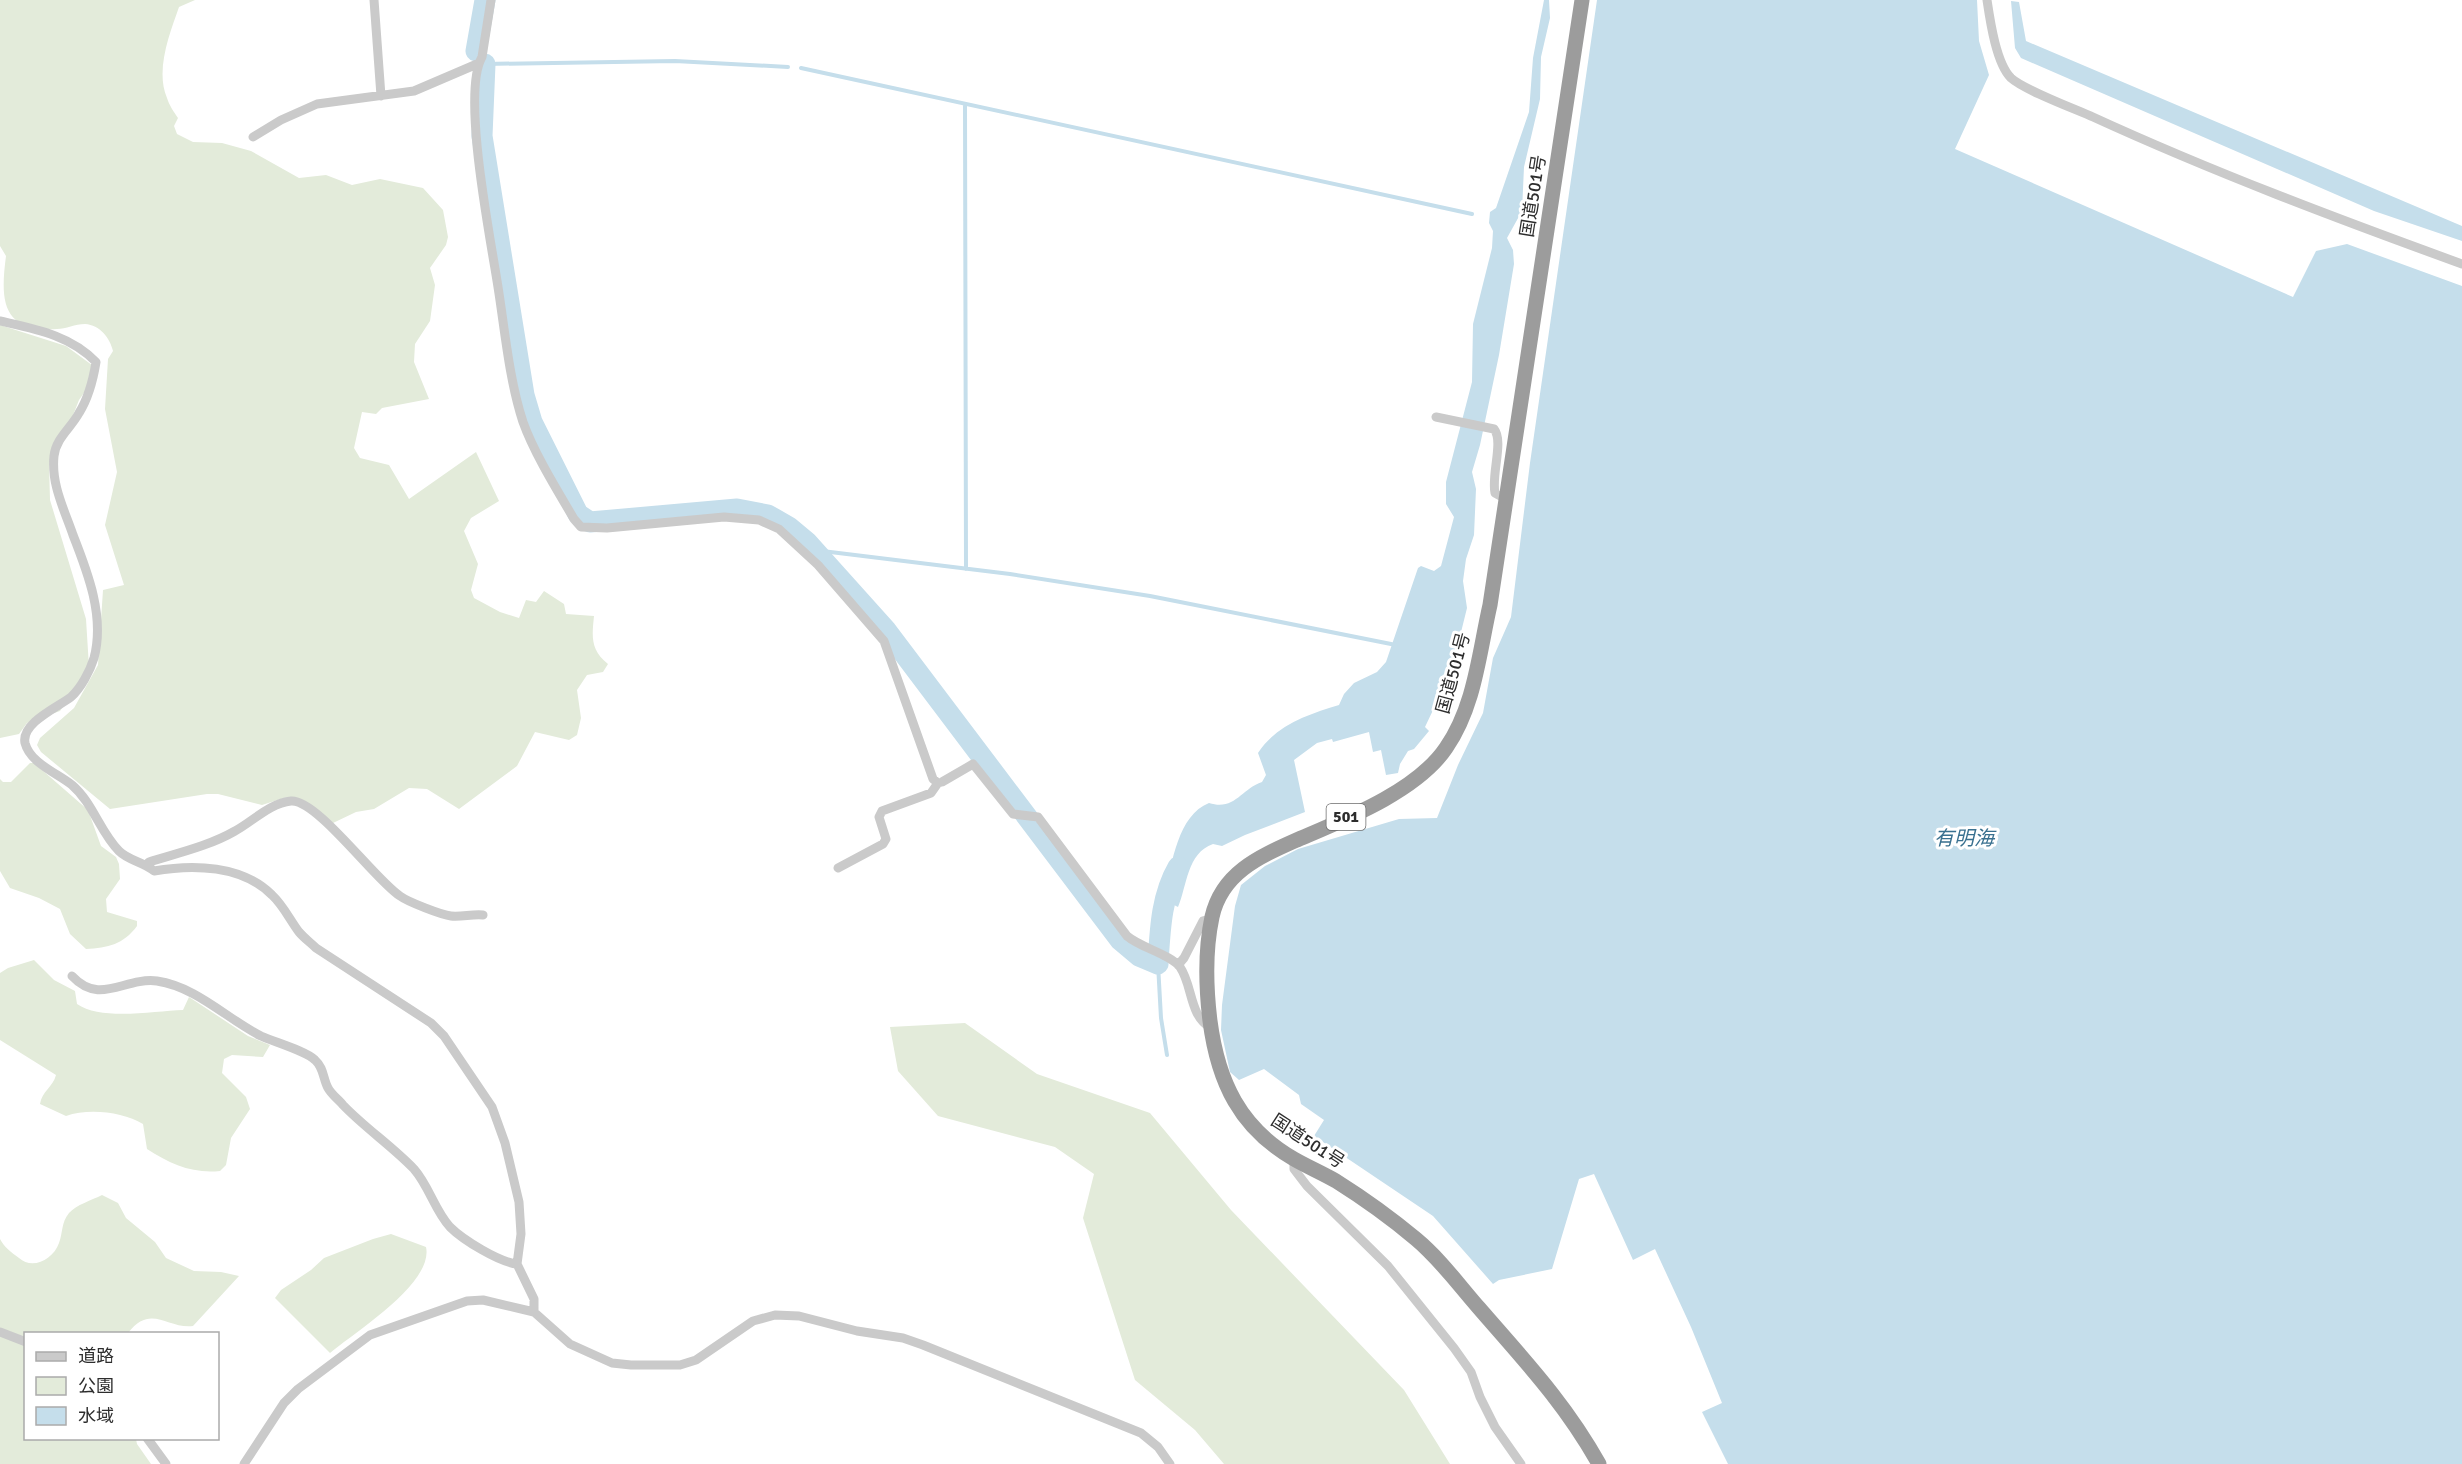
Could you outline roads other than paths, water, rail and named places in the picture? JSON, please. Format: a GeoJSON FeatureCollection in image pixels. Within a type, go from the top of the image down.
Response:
{"type":"FeatureCollection","features":[{"type":"Feature","properties":{"kind":"highway","name":"国道501号"},"geometry":{"type":"LineString","coordinates":[[1582,0],[1490,605],[1476,675],[1460,725],[1445,749],[1429,768],[1395,794],[1265,854],[1247,864],[1234,875],[1221,894],[1212,919],[1208,964],[1208,1003],[1217,1061],[1236,1106],[1259,1134],[1294,1159],[1335,1181],[1417,1240],[1446,1269],[1552,1390],[1584,1436],[1599,1464]]}},
{"type":"Feature","properties":{"kind":"street"},"geometry":{"type":"LineString","coordinates":[[374,0],[381,96]]}},
{"type":"Feature","properties":{"kind":"street"},"geometry":{"type":"LineString","coordinates":[[254,137],[281,120],[317,104],[414,91],[477,64],[482,57],[491,0]]}},
{"type":"Feature","properties":{"kind":"street"},"geometry":{"type":"LineString","coordinates":[[1987,0],[1990,24],[2002,62],[2011,78],[2142,138],[2321,212],[2462,264]]}},
{"type":"Feature","properties":{"kind":"street"},"geometry":{"type":"LineString","coordinates":[[477,64],[475,112],[478,160],[513,377],[527,432],[574,519],[581,526],[607,528],[724,517],[759,520],[779,529],[818,565],[884,641],[933,779],[938,783]]}},
{"type":"Feature","properties":{"kind":"street"},"geometry":{"type":"LineString","coordinates":[[0,321],[69,340],[86,351],[96,362],[93,386],[79,415],[59,440],[54,455],[59,500],[96,597],[94,656],[89,672],[73,696],[31,725],[25,734],[25,743],[32,756],[73,786],[96,815],[118,851],[126,857],[149,866],[154,871],[174,868],[215,868],[245,877],[272,894],[301,934],[316,948],[431,1023],[444,1036],[492,1107],[505,1143],[519,1202],[521,1234],[517,1264],[534,1299],[534,1312]]}},
{"type":"Feature","properties":{"kind":"street"},"geometry":{"type":"LineString","coordinates":[[1436,417],[1494,429],[1498,436],[1493,482],[1496,493],[1506,499]]}},
{"type":"Feature","properties":{"kind":"street"},"geometry":{"type":"LineString","coordinates":[[838,868],[883,844],[886,839],[879,817],[882,812],[931,794],[938,783],[973,764],[1012,814],[1038,817],[1127,936],[1174,962],[1186,978],[1199,1019],[1211,1028]]}},
{"type":"Feature","properties":{"kind":"street"},"geometry":{"type":"LineString","coordinates":[[149,866],[149,862],[213,841],[235,831],[267,810],[290,801],[297,802],[326,822],[400,896],[451,916],[468,913],[483,915]]}},
{"type":"Feature","properties":{"kind":"street"},"geometry":{"type":"LineString","coordinates":[[1174,962],[1184,958],[1203,921],[1212,919]]}},
{"type":"Feature","properties":{"kind":"street"},"geometry":{"type":"LineString","coordinates":[[72,976],[81,984],[103,991],[127,984],[155,981],[174,985],[259,1034],[315,1059],[324,1072],[327,1088],[354,1116],[415,1171],[449,1226],[508,1263],[517,1264]]}},
{"type":"Feature","properties":{"kind":"street"},"geometry":{"type":"LineString","coordinates":[[1294,1159],[1294,1169],[1307,1186],[1388,1266],[1454,1348],[1470,1372],[1496,1427],[1521,1464]]}},
{"type":"Feature","properties":{"kind":"street"},"geometry":{"type":"LineString","coordinates":[[244,1464],[291,1396],[370,1335],[467,1301],[483,1300],[534,1312],[570,1344],[612,1363],[631,1365],[680,1365],[696,1360],[753,1321],[775,1315],[799,1316],[903,1338],[1141,1433],[1158,1447],[1170,1464]]}},
{"type":"Feature","properties":{"kind":"street"},"geometry":{"type":"LineString","coordinates":[[0,1332],[24,1341]]}},
{"type":"Feature","properties":{"kind":"street"},"geometry":{"type":"LineString","coordinates":[[148,1440],[166,1464]]}},
{"type":"Feature","properties":{"kind":"water"},"geometry":{"type":"Polygon","coordinates":[[[1544,0],[1549,0],[1550,18],[1541,57],[1540,99],[1524,167],[1522,211],[1507,238],[1513,250],[1514,264],[1499,355],[1472,472],[1476,489],[1474,535],[1466,559],[1463,581],[1467,608],[1443,705],[1434,708],[1425,727],[1429,731],[1414,749],[1408,751],[1400,764],[1398,773],[1386,775],[1381,750],[1373,752],[1369,732],[1333,742],[1332,739],[1317,743],[1294,760],[1305,812],[1222,846],[1213,844],[1204,848],[1189,871],[1178,907],[1174,905],[1172,894],[1165,892],[1178,841],[1190,818],[1198,809],[1209,803],[1218,805],[1232,802],[1262,782],[1266,775],[1258,753],[1265,743],[1294,722],[1339,705],[1344,694],[1354,683],[1377,672],[1386,662],[1418,568],[1421,566],[1434,571],[1441,566],[1454,517],[1446,504],[1446,482],[1472,382],[1473,324],[1492,248],[1493,231],[1489,223],[1490,212],[1496,208],[1529,112],[1533,58],[1544,0]]]}},
{"type":"Feature","properties":{"kind":"water","name":"有明海"},"geometry":{"type":"Polygon","coordinates":[[[1597,0],[1977,0],[1979,41],[1989,75],[1955,149],[2293,297],[2316,251],[2347,244],[2462,286],[2462,1464],[1728,1464],[1702,1412],[1722,1403],[1691,1327],[1655,1249],[1633,1260],[1594,1174],[1579,1179],[1552,1269],[1499,1280],[1493,1284],[1433,1216],[1314,1136],[1324,1120],[1301,1104],[1299,1095],[1264,1069],[1239,1080],[1230,1072],[1221,1030],[1222,1005],[1235,906],[1241,885],[1265,866],[1298,849],[1399,819],[1437,818],[1458,765],[1483,713],[1493,658],[1511,617],[1530,463],[1597,0]]]}},
{"type":"Feature","properties":{"kind":"water"},"geometry":{"type":"Polygon","coordinates":[[[2011,1],[2019,2],[2026,41],[2462,226],[2462,241],[2374,211],[2021,58],[2015,48],[2011,1]]]}},
{"type":"Feature","properties":{"kind":"waterway"},"geometry":{"type":"LineString","coordinates":[[476,51],[485,0]]}},
{"type":"Feature","properties":{"kind":"waterway"},"geometry":{"type":"LineString","coordinates":[[485,64],[675,61],[788,67]]}},
{"type":"Feature","properties":{"kind":"waterway"},"geometry":{"type":"LineString","coordinates":[[485,64],[482,136],[524,395],[532,422],[578,514],[590,522],[737,509],[768,515],[789,527],[807,542],[886,630],[1120,940],[1139,956],[1158,964],[1165,902],[1178,867]]}},
{"type":"Feature","properties":{"kind":"waterway"},"geometry":{"type":"LineString","coordinates":[[801,68],[1472,214]]}},
{"type":"Feature","properties":{"kind":"waterway"},"geometry":{"type":"LineString","coordinates":[[965,104],[966,569]]}},
{"type":"Feature","properties":{"kind":"waterway"},"geometry":{"type":"LineString","coordinates":[[814,550],[1010,574],[1150,596],[1396,645]]}},
{"type":"Feature","properties":{"kind":"waterway"},"geometry":{"type":"LineString","coordinates":[[1158,964],[1161,1018],[1167,1055]]}}]}
